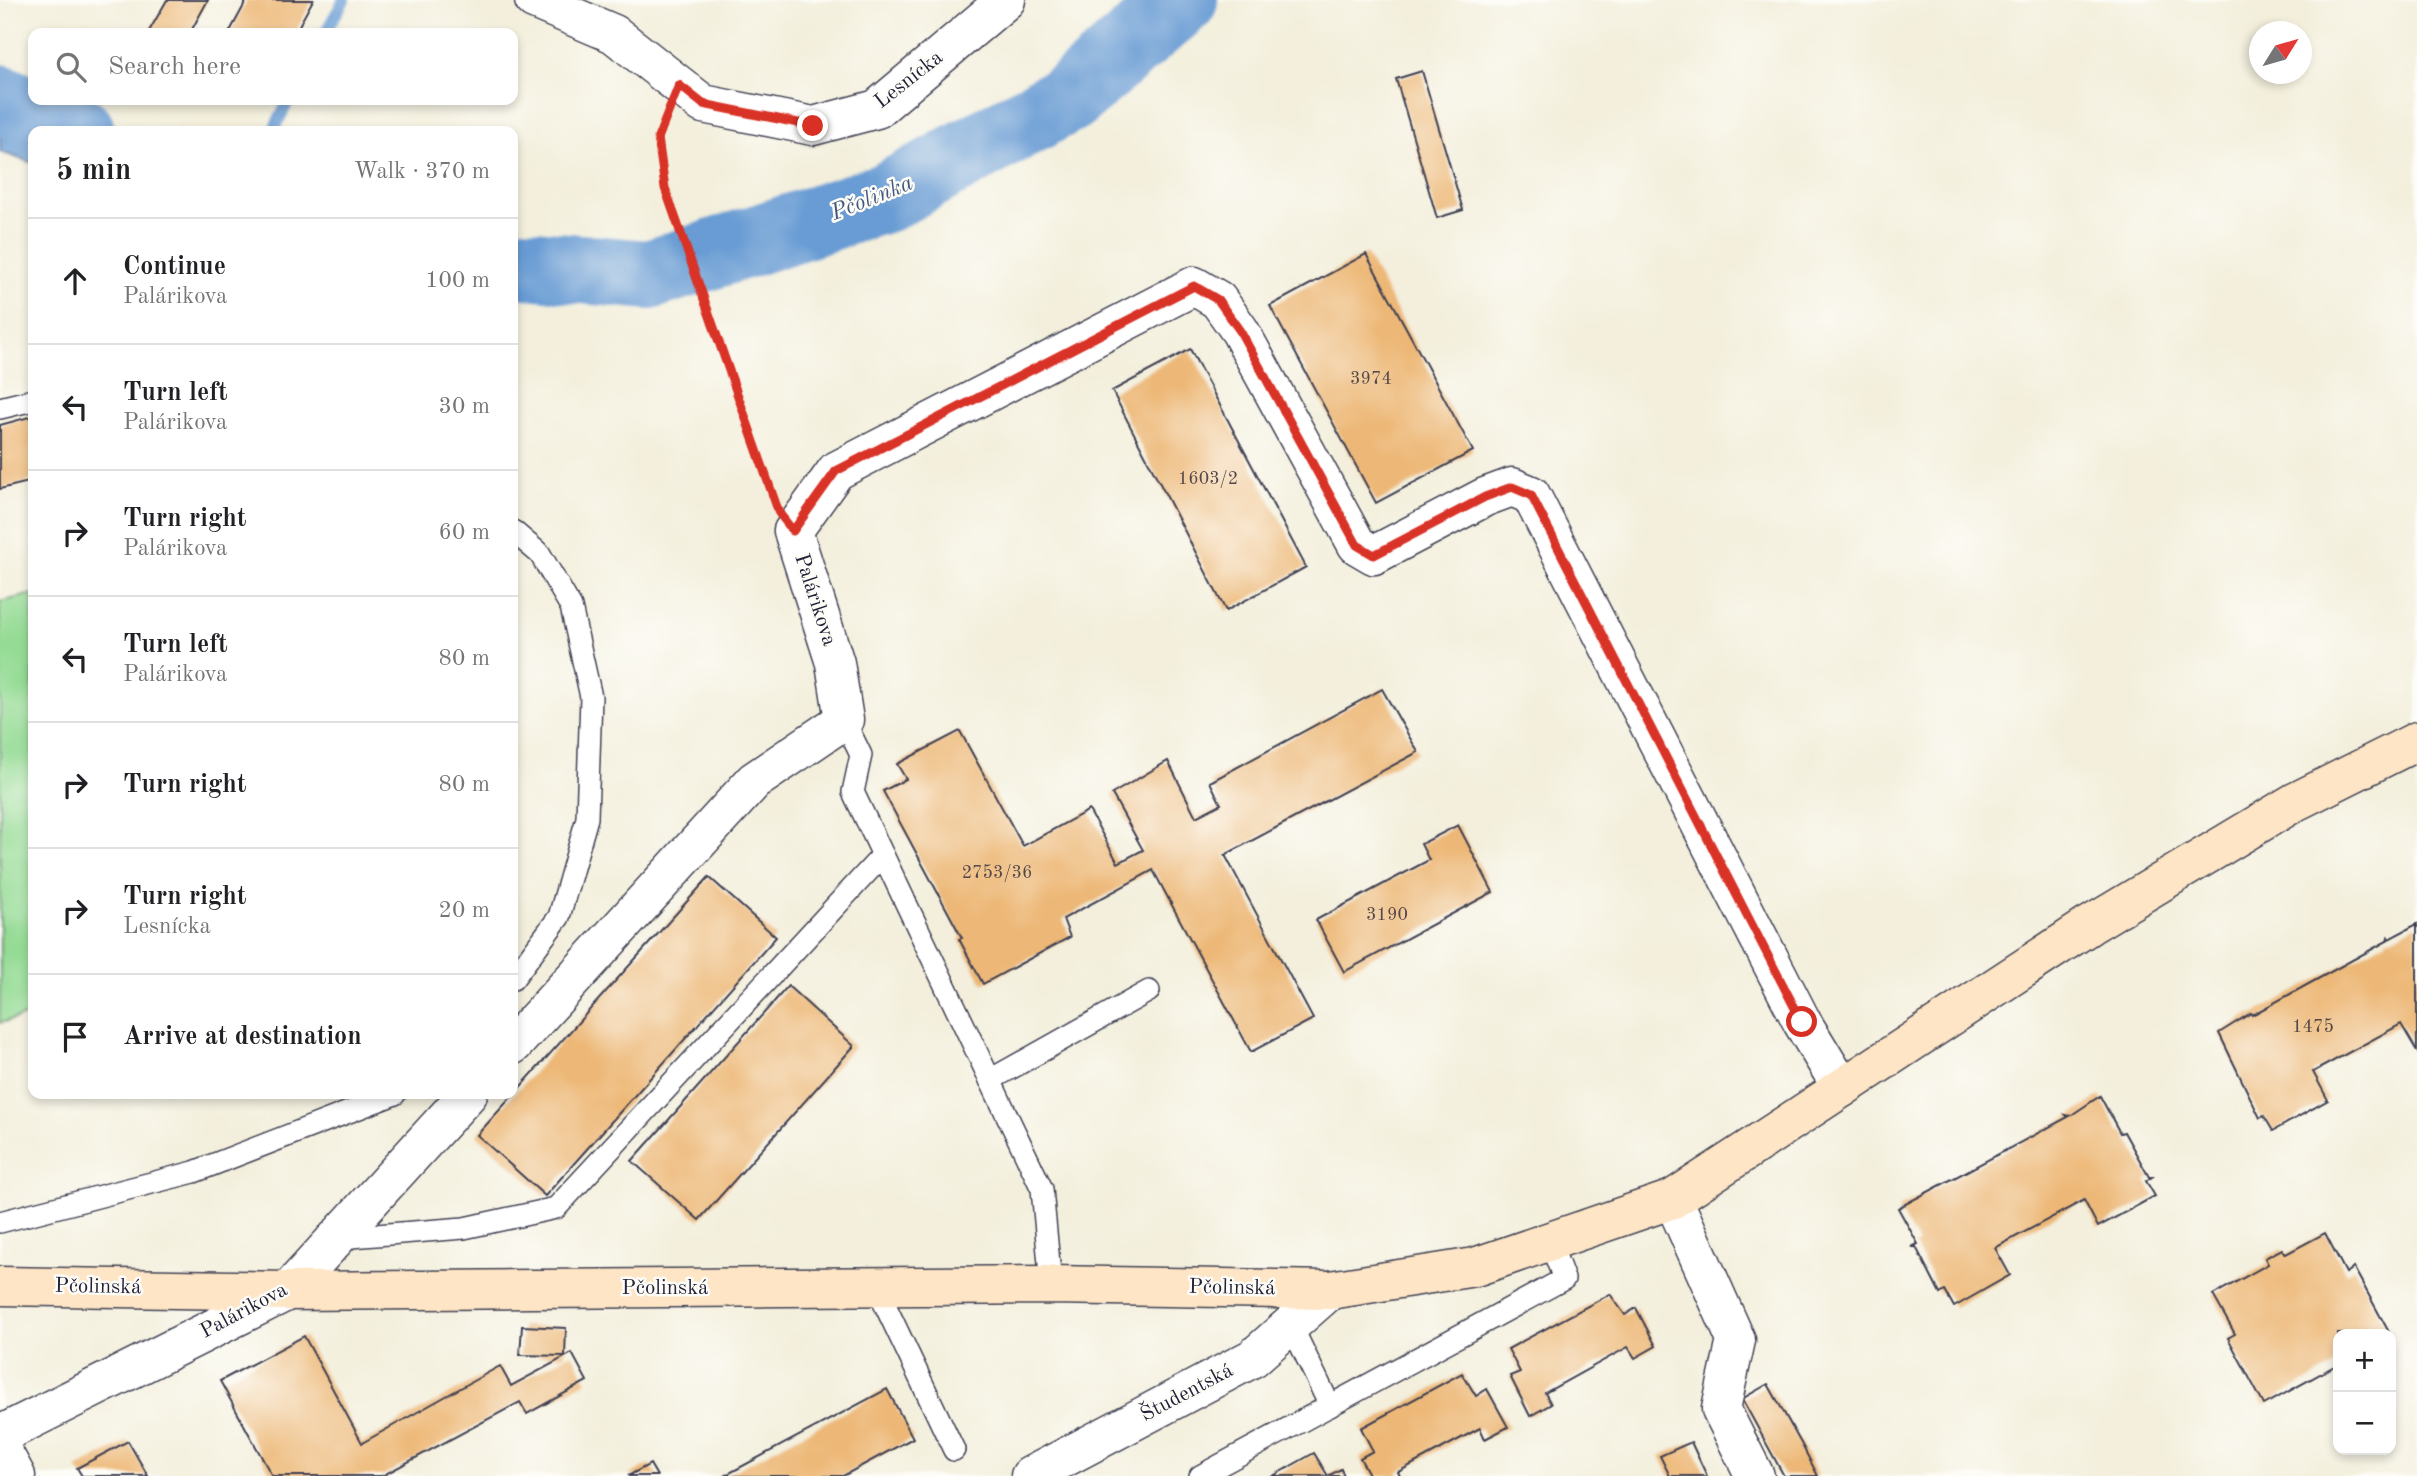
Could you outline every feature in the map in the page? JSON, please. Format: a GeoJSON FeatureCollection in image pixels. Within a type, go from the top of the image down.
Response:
{"type":"FeatureCollection","features":[{"type":"Feature","properties":{"kind":"main road","name":"Pčolinská"},"geometry":{"type":"LineString","coordinates":[[0,1286],[288,1291],[1051,1285],[1330,1290],[1475,1267],[1673,1199],[2090,925],[2295,802],[2417,741]]}},
{"type":"Feature","properties":{"kind":"street","name":"Lesnícka"},"geometry":{"type":"LineString","coordinates":[[534,0],[614,34],[703,104],[813,126],[877,109],[1006,0]]}},
{"type":"Feature","properties":{"kind":"street","name":"Palárikova"},"geometry":{"type":"LineString","coordinates":[[844,720],[835,663],[793,531],[836,471],[1194,286],[1218,300],[1240,331],[1357,545],[1365,550],[1374,555],[1485,497],[1512,487],[1531,495],[1802,1022],[1842,1088]]}},
{"type":"Feature","properties":{"kind":"street"},"geometry":{"type":"LineString","coordinates":[[518,1040],[754,781],[844,720]]}},
{"type":"Feature","properties":{"kind":"street","name":"Palárikova"},"geometry":{"type":"LineString","coordinates":[[0,1435],[288,1291],[463,1099]]}},
{"type":"Feature","properties":{"kind":"street"},"geometry":{"type":"LineString","coordinates":[[1673,1199],[1736,1340],[1721,1409],[1755,1476]]}},
{"type":"Feature","properties":{"kind":"street","name":"Študentská"},"geometry":{"type":"LineString","coordinates":[[1030,1476],[1253,1358],[1330,1290]]}},
{"type":"Feature","properties":{"kind":"street"},"geometry":{"type":"LineString","coordinates":[[0,1447],[16,1476]]}},
{"type":"Feature","properties":{"kind":"lane"},"geometry":{"type":"LineString","coordinates":[[0,408],[28,401]]}},
{"type":"Feature","properties":{"kind":"lane"},"geometry":{"type":"LineString","coordinates":[[518,535],[540,554],[571,607],[591,697],[587,818],[559,917],[518,972]]}},
{"type":"Feature","properties":{"kind":"lane"},"geometry":{"type":"LineString","coordinates":[[844,720],[861,755],[853,792],[1042,1189],[1051,1285]]}},
{"type":"Feature","properties":{"kind":"lane"},"geometry":{"type":"LineString","coordinates":[[336,1238],[464,1228],[556,1209],[883,855]]}},
{"type":"Feature","properties":{"kind":"lane"},"geometry":{"type":"LineString","coordinates":[[990,1080],[1149,991]]}},
{"type":"Feature","properties":{"kind":"lane"},"geometry":{"type":"LineString","coordinates":[[0,1222],[194,1172],[382,1099]]}},
{"type":"Feature","properties":{"kind":"lane"},"geometry":{"type":"LineString","coordinates":[[1200,1476],[1564,1279],[1550,1242]]}},
{"type":"Feature","properties":{"kind":"lane"},"geometry":{"type":"LineString","coordinates":[[876,1286],[954,1450]]}},
{"type":"Feature","properties":{"kind":"lane"},"geometry":{"type":"LineString","coordinates":[[1291,1325],[1329,1406]]}},
{"type":"Feature","properties":{"kind":"path"},"geometry":{"type":"LineString","coordinates":[[679,85],[658,138],[665,188],[779,513],[793,531]]}},
{"type":"Feature","properties":{"kind":"green space"},"geometry":{"type":"Polygon","coordinates":[[[28,595],[28,1015],[0,1023],[0,602],[28,595]]]}},
{"type":"Feature","properties":{"kind":"water"},"geometry":{"type":"Polygon","coordinates":[[[1189,0],[1211,0],[1097,99],[918,212],[795,259],[688,292],[584,297],[518,289],[518,268],[583,283],[684,278],[789,245],[912,199],[1087,88],[1189,0]]]}},
{"type":"Feature","properties":{"kind":"water"},"geometry":{"type":"Polygon","coordinates":[[[0,130],[28,140],[28,161],[0,152],[0,130]]]}},
{"type":"Feature","properties":{"kind":"building"},"geometry":{"type":"Polygon","coordinates":[[[167,0],[208,0],[193,28],[151,28],[167,0]]]}},
{"type":"Feature","properties":{"kind":"building"},"geometry":{"type":"Polygon","coordinates":[[[247,0],[313,0],[298,28],[232,28],[247,0]]]}},
{"type":"Feature","properties":{"kind":"building"},"geometry":{"type":"Polygon","coordinates":[[[1422,71],[1463,210],[1437,218],[1396,79],[1422,71]]]}},
{"type":"Feature","properties":{"kind":"building"},"geometry":{"type":"Polygon","coordinates":[[[1366,254],[1473,451],[1376,503],[1270,306],[1366,254]]]}},
{"type":"Feature","properties":{"kind":"building"},"geometry":{"type":"Polygon","coordinates":[[[1190,349],[1306,567],[1226,611],[1112,391],[1190,349]]]}},
{"type":"Feature","properties":{"kind":"building"},"geometry":{"type":"Polygon","coordinates":[[[28,417],[28,482],[0,489],[0,425],[28,417]]]}},
{"type":"Feature","properties":{"kind":"building"},"geometry":{"type":"Polygon","coordinates":[[[1382,689],[1418,752],[1225,855],[1313,1019],[1251,1052],[1153,870],[1063,919],[1070,937],[983,984],[959,939],[962,938],[883,791],[906,779],[897,764],[960,731],[1023,846],[1089,810],[1118,863],[1143,850],[1112,794],[1168,761],[1196,817],[1221,804],[1210,782],[1382,689]]]}},
{"type":"Feature","properties":{"kind":"building"},"geometry":{"type":"Polygon","coordinates":[[[1458,825],[1493,892],[1344,972],[1316,920],[1429,860],[1421,844],[1458,825]]]}},
{"type":"Feature","properties":{"kind":"building"},"geometry":{"type":"Polygon","coordinates":[[[709,877],[776,937],[545,1196],[477,1135],[509,1099],[518,1099],[518,1089],[709,877]]]}},
{"type":"Feature","properties":{"kind":"building"},"geometry":{"type":"Polygon","coordinates":[[[2417,924],[2417,1051],[2401,1024],[2313,1072],[2328,1100],[2273,1131],[2264,1116],[2260,1118],[2219,1033],[2251,1013],[2252,1015],[2387,941],[2388,937],[2389,939],[2417,924]]]}},
{"type":"Feature","properties":{"kind":"building"},"geometry":{"type":"Polygon","coordinates":[[[788,986],[854,1046],[699,1220],[632,1161],[788,986]]]}},
{"type":"Feature","properties":{"kind":"building"},"geometry":{"type":"Polygon","coordinates":[[[2100,1096],[2120,1133],[2124,1132],[2149,1177],[2152,1177],[2146,1181],[2155,1196],[2098,1227],[2084,1200],[1995,1248],[2010,1275],[1954,1307],[1945,1291],[1940,1294],[1916,1247],[1912,1247],[1918,1244],[1898,1208],[2068,1117],[2066,1115],[2070,1116],[2100,1096]]]}},
{"type":"Feature","properties":{"kind":"building"},"geometry":{"type":"Polygon","coordinates":[[[2325,1233],[2346,1273],[2354,1268],[2387,1329],[2333,1329],[2333,1367],[2264,1405],[2228,1338],[2235,1334],[2213,1295],[2268,1264],[2265,1258],[2282,1249],[2286,1254],[2325,1233]]]}},
{"type":"Feature","properties":{"kind":"building"},"geometry":{"type":"Polygon","coordinates":[[[1610,1294],[1625,1315],[1636,1308],[1656,1346],[1635,1358],[1628,1347],[1545,1393],[1551,1404],[1530,1416],[1510,1376],[1520,1372],[1508,1349],[1610,1294]]]}},
{"type":"Feature","properties":{"kind":"building"},"geometry":{"type":"Polygon","coordinates":[[[522,1326],[566,1328],[565,1356],[520,1355],[522,1326]]]}},
{"type":"Feature","properties":{"kind":"building"},"geometry":{"type":"Polygon","coordinates":[[[304,1336],[362,1443],[500,1366],[511,1386],[572,1353],[587,1381],[527,1414],[520,1402],[382,1476],[272,1476],[220,1381],[304,1336]]]}},
{"type":"Feature","properties":{"kind":"building"},"geometry":{"type":"Polygon","coordinates":[[[1462,1373],[1476,1396],[1487,1389],[1508,1427],[1485,1439],[1480,1428],[1398,1472],[1400,1476],[1370,1476],[1360,1458],[1373,1451],[1361,1428],[1462,1373]]]}},
{"type":"Feature","properties":{"kind":"building"},"geometry":{"type":"Polygon","coordinates":[[[1768,1384],[1818,1476],[1784,1476],[1742,1399],[1768,1384]]]}},
{"type":"Feature","properties":{"kind":"building"},"geometry":{"type":"Polygon","coordinates":[[[887,1389],[913,1438],[843,1476],[724,1476],[887,1389]]]}},
{"type":"Feature","properties":{"kind":"building"},"geometry":{"type":"Polygon","coordinates":[[[128,1441],[148,1476],[82,1476],[77,1468],[128,1441]]]}},
{"type":"Feature","properties":{"kind":"building"},"geometry":{"type":"Polygon","coordinates":[[[1691,1442],[1707,1476],[1670,1476],[1660,1456],[1691,1442]]]}},
{"type":"Feature","properties":{"kind":"building"},"geometry":{"type":"Polygon","coordinates":[[[1314,1453],[1328,1476],[1273,1476],[1314,1453]]]}},
{"type":"Feature","properties":{"kind":"building"},"geometry":{"type":"Polygon","coordinates":[[[650,1464],[657,1476],[628,1476],[650,1464]]]}},
{"type":"Feature","properties":{"kind":"building"},"geometry":{"type":"Polygon","coordinates":[[[1341,1469],[1344,1476],[1328,1476],[1341,1469]]]}},
{"type":"Feature","properties":{"kind":"waterway"},"geometry":{"type":"LineString","coordinates":[[328,28],[344,0]]}},
{"type":"Feature","properties":{"kind":"waterway","name":"Pčolinka"},"geometry":{"type":"LineString","coordinates":[[518,263],[649,275],[887,197],[1070,97],[1183,0]]}},
{"type":"Feature","properties":{"kind":"waterway","name":"Pčolinka"},"geometry":{"type":"LineString","coordinates":[[0,99],[68,126]]}},
{"type":"Feature","properties":{"kind":"waterway"},"geometry":{"type":"LineString","coordinates":[[276,126],[286,105]]}},
{"type":"Feature","properties":{"kind":"route"},"geometry":{"type":"LineString","coordinates":[[813,126],[703,104],[679,85],[658,138],[665,188],[779,513],[793,531],[836,471],[1194,286],[1218,300],[1240,331],[1357,545],[1374,555],[1485,497],[1512,487],[1531,495],[1802,1022]]}}]}
